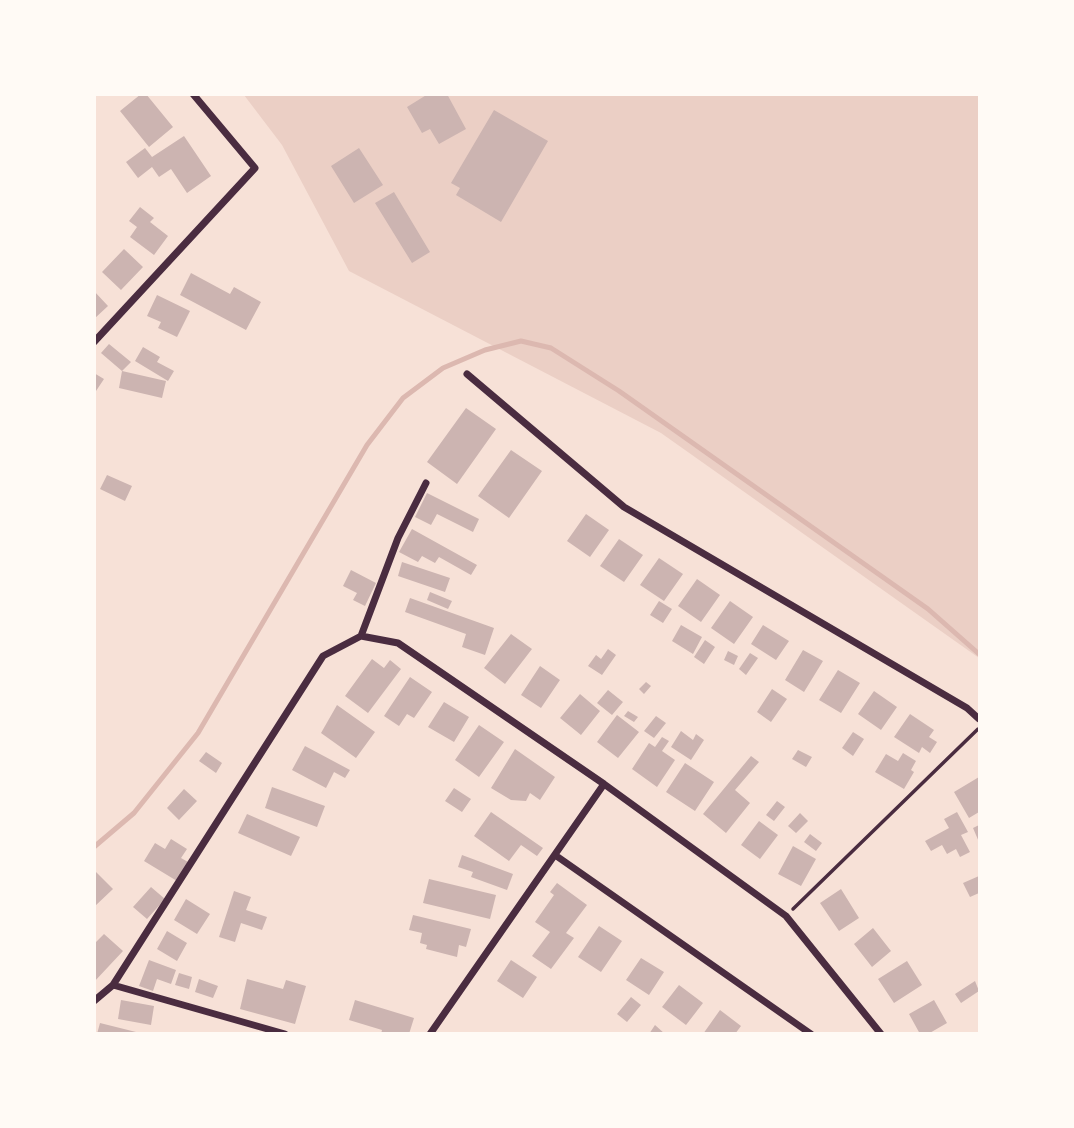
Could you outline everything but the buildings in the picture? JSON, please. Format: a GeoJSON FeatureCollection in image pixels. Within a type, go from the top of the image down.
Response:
{"type":"FeatureCollection","features":[{"type":"Feature","properties":{"kind":"street"},"geometry":{"type":"LineString","coordinates":[[94,342],[255,168],[192,94]]}},
{"type":"Feature","properties":{"kind":"street"},"geometry":{"type":"LineString","coordinates":[[467,374],[624,507],[967,708],[979,719]]}},
{"type":"Feature","properties":{"kind":"street"},"geometry":{"type":"LineString","coordinates":[[361,636],[398,538],[426,483]]}},
{"type":"Feature","properties":{"kind":"street"},"geometry":{"type":"LineString","coordinates":[[94,1001],[113,985],[323,656],[361,636],[398,643],[604,784],[786,916],[881,1034]]}},
{"type":"Feature","properties":{"kind":"street"},"geometry":{"type":"LineString","coordinates":[[430,1034],[604,784]]}},
{"type":"Feature","properties":{"kind":"street"},"geometry":{"type":"LineString","coordinates":[[555,855],[811,1034]]}},
{"type":"Feature","properties":{"kind":"street"},"geometry":{"type":"LineString","coordinates":[[113,985],[285,1034]]}},
{"type":"Feature","properties":{"kind":"path"},"geometry":{"type":"LineString","coordinates":[[786,916],[979,727]]}},
{"type":"Feature","properties":{"kind":"shaded area"},"geometry":{"type":"Polygon","coordinates":[[[244,95],[979,95],[979,658],[661,433],[349,271],[282,145],[244,95]]]}},
{"type":"Feature","properties":{"kind":"waterway"},"geometry":{"type":"LineString","coordinates":[[94,847],[134,813],[198,733],[367,445],[403,398],[443,368],[485,350],[521,341],[551,348],[619,391],[928,609],[979,654]]}}]}
